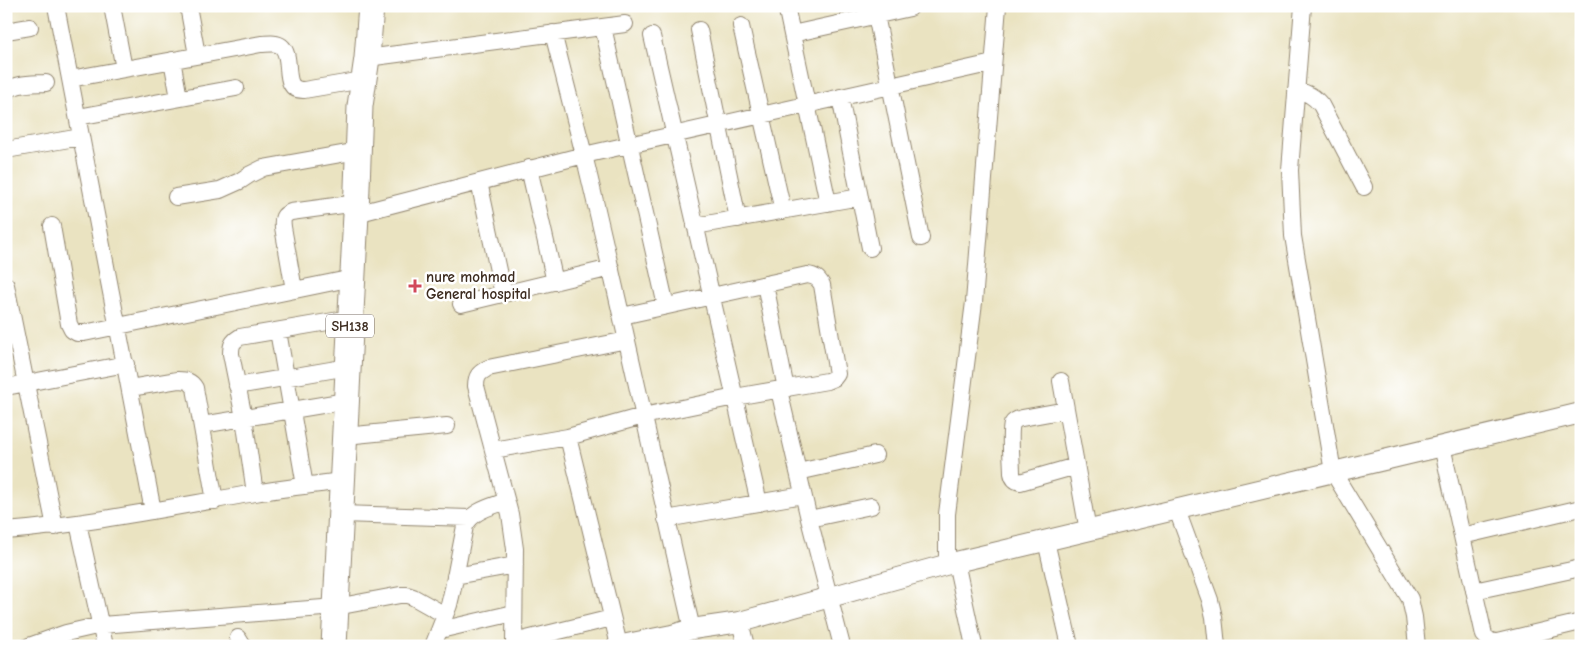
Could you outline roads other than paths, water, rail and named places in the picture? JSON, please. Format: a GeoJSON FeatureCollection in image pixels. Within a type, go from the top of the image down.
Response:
{"type":"FeatureCollection","features":[{"type":"Feature","properties":{"kind":"main road","name":"SH138"},"geometry":{"type":"LineString","coordinates":[[334,646],[360,106],[371,6]]}},
{"type":"Feature","properties":{"kind":"street"},"geometry":{"type":"LineString","coordinates":[[56,6],[153,511]]}},
{"type":"Feature","properties":{"kind":"street"},"geometry":{"type":"LineString","coordinates":[[112,6],[124,69]]}},
{"type":"Feature","properties":{"kind":"street"},"geometry":{"type":"LineString","coordinates":[[188,6],[197,55]]}},
{"type":"Feature","properties":{"kind":"street"},"geometry":{"type":"LineString","coordinates":[[786,6],[828,203]]}},
{"type":"Feature","properties":{"kind":"street"},"geometry":{"type":"LineString","coordinates":[[974,646],[951,563],[947,514],[974,302],[998,6]]}},
{"type":"Feature","properties":{"kind":"street"},"geometry":{"type":"LineString","coordinates":[[1303,6],[1290,170],[1294,236],[1333,472],[1410,599],[1414,617],[1416,646]]}},
{"type":"Feature","properties":{"kind":"street"},"geometry":{"type":"LineString","coordinates":[[792,34],[910,8]]}},
{"type":"Feature","properties":{"kind":"street"},"geometry":{"type":"LineString","coordinates":[[876,16],[921,238]]}},
{"type":"Feature","properties":{"kind":"street"},"geometry":{"type":"LineString","coordinates":[[70,79],[197,55],[275,43],[281,46],[285,53],[293,89],[304,90],[365,69],[553,33],[624,24]]}},
{"type":"Feature","properties":{"kind":"street"},"geometry":{"type":"LineString","coordinates":[[741,26],[783,211]]}},
{"type":"Feature","properties":{"kind":"street"},"geometry":{"type":"LineString","coordinates":[[6,31],[30,27]]}},
{"type":"Feature","properties":{"kind":"street"},"geometry":{"type":"LineString","coordinates":[[603,27],[666,306]]}},
{"type":"Feature","properties":{"kind":"street"},"geometry":{"type":"LineString","coordinates":[[699,30],[738,219]]}},
{"type":"Feature","properties":{"kind":"street"},"geometry":{"type":"LineString","coordinates":[[553,33],[612,268],[643,416],[692,629]]}},
{"type":"Feature","properties":{"kind":"street"},"geometry":{"type":"LineString","coordinates":[[652,36],[759,503]]}},
{"type":"Feature","properties":{"kind":"street"},"geometry":{"type":"LineString","coordinates":[[172,60],[179,98]]}},
{"type":"Feature","properties":{"kind":"street"},"geometry":{"type":"LineString","coordinates":[[294,290],[282,227],[282,218],[291,212],[356,208],[479,182],[630,144],[993,63]]}},
{"type":"Feature","properties":{"kind":"street"},"geometry":{"type":"LineString","coordinates":[[6,93],[9,88],[14,86],[46,83]]}},
{"type":"Feature","properties":{"kind":"street"},"geometry":{"type":"LineString","coordinates":[[78,117],[236,88]]}},
{"type":"Feature","properties":{"kind":"street"},"geometry":{"type":"LineString","coordinates":[[1296,90],[1310,94],[1321,104],[1364,186]]}},
{"type":"Feature","properties":{"kind":"street"},"geometry":{"type":"LineString","coordinates":[[840,97],[870,248]]}},
{"type":"Feature","properties":{"kind":"street"},"geometry":{"type":"LineString","coordinates":[[6,150],[82,137]]}},
{"type":"Feature","properties":{"kind":"street"},"geometry":{"type":"LineString","coordinates":[[176,197],[220,190],[264,168],[358,151]]}},
{"type":"Feature","properties":{"kind":"street"},"geometry":{"type":"LineString","coordinates":[[529,168],[555,282]]}},
{"type":"Feature","properties":{"kind":"street"},"geometry":{"type":"LineString","coordinates":[[479,182],[503,294]]}},
{"type":"Feature","properties":{"kind":"street"},"geometry":{"type":"LineString","coordinates":[[696,226],[860,197]]}},
{"type":"Feature","properties":{"kind":"street"},"geometry":{"type":"LineString","coordinates":[[52,226],[69,324],[72,330],[77,333],[353,278]]}},
{"type":"Feature","properties":{"kind":"street"},"geometry":{"type":"LineString","coordinates":[[461,304],[612,268]]}},
{"type":"Feature","properties":{"kind":"street"},"geometry":{"type":"LineString","coordinates":[[493,450],[568,437],[643,416],[827,381],[834,378],[837,374],[822,285],[813,276],[807,275],[622,316]]}},
{"type":"Feature","properties":{"kind":"street"},"geometry":{"type":"LineString","coordinates":[[765,284],[798,472],[828,597],[842,646]]}},
{"type":"Feature","properties":{"kind":"street"},"geometry":{"type":"LineString","coordinates":[[6,285],[55,527]]}},
{"type":"Feature","properties":{"kind":"street"},"geometry":{"type":"LineString","coordinates":[[255,493],[231,345],[240,337],[351,318]]}},
{"type":"Feature","properties":{"kind":"street"},"geometry":{"type":"LineString","coordinates":[[278,331],[305,486]]}},
{"type":"Feature","properties":{"kind":"street"},"geometry":{"type":"LineString","coordinates":[[612,618],[514,644],[514,533],[476,386],[476,377],[480,372],[488,368],[627,340]]}},
{"type":"Feature","properties":{"kind":"street"},"geometry":{"type":"LineString","coordinates":[[6,387],[126,364]]}},
{"type":"Feature","properties":{"kind":"street"},"geometry":{"type":"LineString","coordinates":[[237,386],[348,367]]}},
{"type":"Feature","properties":{"kind":"street"},"geometry":{"type":"LineString","coordinates":[[130,388],[178,380],[192,383],[195,388],[215,501]]}},
{"type":"Feature","properties":{"kind":"street"},"geometry":{"type":"LineString","coordinates":[[1061,381],[1088,531]]}},
{"type":"Feature","properties":{"kind":"street"},"geometry":{"type":"LineString","coordinates":[[202,425],[346,401]]}},
{"type":"Feature","properties":{"kind":"street"},"geometry":{"type":"LineString","coordinates":[[1066,410],[1017,419],[1013,422],[1011,430],[1012,473],[1013,478],[1020,482],[1076,466]]}},
{"type":"Feature","properties":{"kind":"street"},"geometry":{"type":"LineString","coordinates":[[568,437],[618,645],[672,635],[692,629],[740,622],[951,563],[1581,413]]}},
{"type":"Feature","properties":{"kind":"street"},"geometry":{"type":"LineString","coordinates":[[345,436],[447,426]]}},
{"type":"Feature","properties":{"kind":"street"},"geometry":{"type":"LineString","coordinates":[[1442,446],[1484,635],[1492,642],[1497,642],[1581,622]]}},
{"type":"Feature","properties":{"kind":"street"},"geometry":{"type":"LineString","coordinates":[[798,472],[875,455]]}},
{"type":"Feature","properties":{"kind":"street"},"geometry":{"type":"LineString","coordinates":[[6,531],[55,527],[255,493],[342,481]]}},
{"type":"Feature","properties":{"kind":"street"},"geometry":{"type":"LineString","coordinates":[[666,519],[803,495]]}},
{"type":"Feature","properties":{"kind":"street"},"geometry":{"type":"LineString","coordinates":[[433,646],[442,623],[455,576],[465,526],[469,518],[476,513],[506,501]]}},
{"type":"Feature","properties":{"kind":"street"},"geometry":{"type":"LineString","coordinates":[[809,519],[871,506]]}},
{"type":"Feature","properties":{"kind":"street"},"geometry":{"type":"LineString","coordinates":[[1462,536],[1581,508]]}},
{"type":"Feature","properties":{"kind":"street"},"geometry":{"type":"LineString","coordinates":[[1177,510],[1210,600],[1217,646]]}},
{"type":"Feature","properties":{"kind":"street"},"geometry":{"type":"LineString","coordinates":[[341,514],[469,518]]}},
{"type":"Feature","properties":{"kind":"street"},"geometry":{"type":"LineString","coordinates":[[78,523],[102,625],[105,646]]}},
{"type":"Feature","properties":{"kind":"street"},"geometry":{"type":"LineString","coordinates":[[1046,541],[1070,646]]}},
{"type":"Feature","properties":{"kind":"street"},"geometry":{"type":"LineString","coordinates":[[455,576],[515,565]]}},
{"type":"Feature","properties":{"kind":"street"},"geometry":{"type":"LineString","coordinates":[[1474,591],[1581,568]]}},
{"type":"Feature","properties":{"kind":"street"},"geometry":{"type":"LineString","coordinates":[[29,646],[66,633],[102,625],[336,607],[407,595],[442,623],[514,613]]}},
{"type":"Feature","properties":{"kind":"street"},"geometry":{"type":"LineString","coordinates":[[740,622],[746,646]]}},
{"type":"Feature","properties":{"kind":"place","name":"nure mohmad General hospital"},"geometry":{"type":"Point","coordinates":[415,286]}}]}
